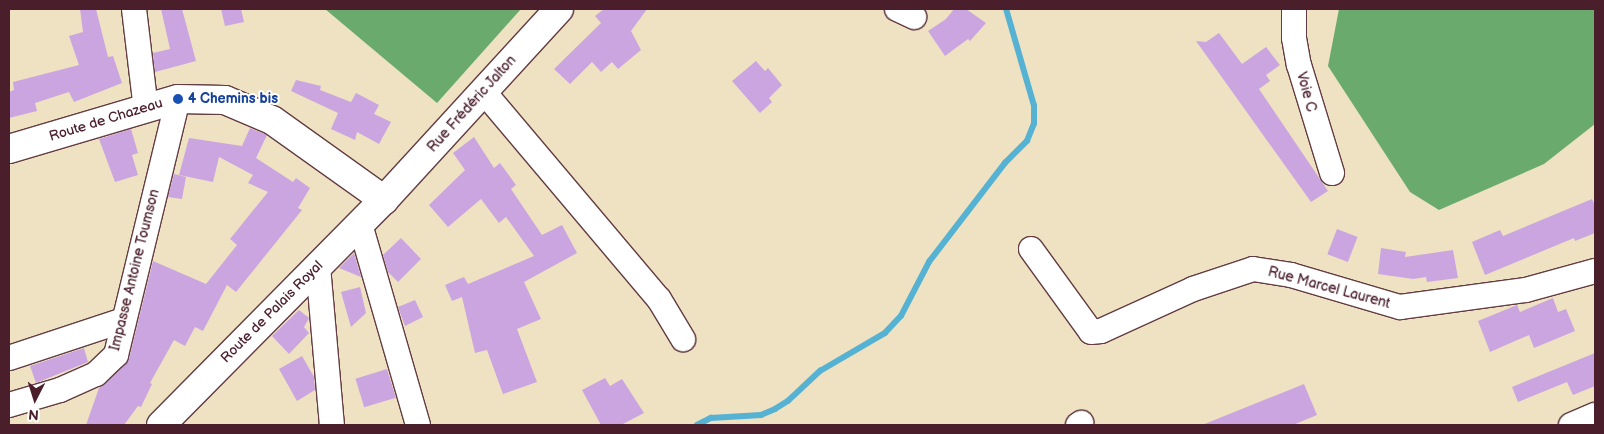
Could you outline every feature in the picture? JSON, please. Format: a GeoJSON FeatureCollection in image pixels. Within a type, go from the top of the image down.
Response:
{"type":"FeatureCollection","features":[{"type":"Feature","properties":{"kind":"main road","name":"Rue Frédéric Jalton"},"geometry":{"type":"LineString","coordinates":[[384,200],[559,9]]}},
{"type":"Feature","properties":{"kind":"main road","name":"Route de Chazeau"},"geometry":{"type":"LineString","coordinates":[[9,150],[178,99],[202,97],[246,106],[272,120],[384,200]]}},
{"type":"Feature","properties":{"kind":"main road","name":"Route de Palais Royal"},"geometry":{"type":"LineString","coordinates":[[161,425],[384,200]]}},
{"type":"Feature","properties":{"kind":"street"},"geometry":{"type":"LineString","coordinates":[[134,9],[146,109]]}},
{"type":"Feature","properties":{"kind":"street","name":"Voie C"},"geometry":{"type":"LineString","coordinates":[[1294,9],[1294,38],[1299,65],[1332,173]]}},
{"type":"Feature","properties":{"kind":"street"},"geometry":{"type":"LineString","coordinates":[[483,91],[658,299],[683,339]]}},
{"type":"Feature","properties":{"kind":"street","name":"Impasse Antoine Toumson"},"geometry":{"type":"LineString","coordinates":[[9,405],[60,390],[96,374],[116,355],[178,99]]}},
{"type":"Feature","properties":{"kind":"street"},"geometry":{"type":"LineString","coordinates":[[360,224],[418,425]]}},
{"type":"Feature","properties":{"kind":"street","name":"Rue Marcel Laurent"},"geometry":{"type":"LineString","coordinates":[[1031,249],[1087,330],[1102,331],[1193,289],[1253,268],[1290,275],[1400,307],[1526,290],[1595,271]]}},
{"type":"Feature","properties":{"kind":"street"},"geometry":{"type":"LineString","coordinates":[[318,266],[332,425]]}},
{"type":"Feature","properties":{"kind":"street"},"geometry":{"type":"LineString","coordinates":[[9,358],[124,320]]}},
{"type":"Feature","properties":{"kind":"street"},"geometry":{"type":"LineString","coordinates":[[1571,425],[1595,415]]}},
{"type":"Feature","properties":{"kind":"green space"},"geometry":{"type":"Polygon","coordinates":[[[325,9],[521,9],[437,103],[325,9]]]}},
{"type":"Feature","properties":{"kind":"green space"},"geometry":{"type":"Polygon","coordinates":[[[1339,9],[1595,9],[1595,124],[1544,164],[1439,210],[1410,192],[1328,66],[1339,9]]]}},
{"type":"Feature","properties":{"kind":"building"},"geometry":{"type":"Polygon","coordinates":[[[80,9],[96,9],[108,57],[113,56],[122,83],[74,102],[69,92],[35,103],[37,111],[9,118],[9,92],[14,90],[13,82],[79,65],[69,36],[83,32],[80,9]]]}},
{"type":"Feature","properties":{"kind":"building"},"geometry":{"type":"Polygon","coordinates":[[[161,9],[182,9],[196,61],[155,72],[153,53],[170,49],[161,9]]]}},
{"type":"Feature","properties":{"kind":"building"},"geometry":{"type":"Polygon","coordinates":[[[221,9],[241,9],[244,22],[225,26],[221,9]]]}},
{"type":"Feature","properties":{"kind":"building"},"geometry":{"type":"Polygon","coordinates":[[[604,9],[647,9],[631,31],[641,50],[618,69],[612,62],[601,72],[592,62],[570,84],[554,69],[601,23],[595,16],[604,9]]]}},
{"type":"Feature","properties":{"kind":"building"},"geometry":{"type":"Polygon","coordinates":[[[954,9],[966,9],[986,23],[970,41],[968,39],[945,56],[928,31],[946,19],[954,9]]]}},
{"type":"Feature","properties":{"kind":"building"},"geometry":{"type":"Polygon","coordinates":[[[1219,33],[1242,64],[1266,47],[1280,65],[1266,75],[1270,81],[1259,89],[1328,191],[1311,202],[1196,41],[1206,42],[1219,33]]]}},
{"type":"Feature","properties":{"kind":"building"},"geometry":{"type":"Polygon","coordinates":[[[756,61],[765,71],[768,68],[782,85],[769,98],[772,102],[760,113],[732,81],[756,61]]]}},
{"type":"Feature","properties":{"kind":"building"},"geometry":{"type":"Polygon","coordinates":[[[296,80],[321,86],[320,90],[351,102],[356,93],[379,105],[374,114],[391,122],[379,144],[357,132],[355,140],[331,129],[338,113],[291,91],[296,80]]]}},
{"type":"Feature","properties":{"kind":"building"},"geometry":{"type":"Polygon","coordinates":[[[250,128],[267,135],[256,158],[293,182],[296,178],[310,188],[298,208],[302,210],[236,292],[227,285],[203,331],[195,327],[185,346],[174,340],[150,383],[152,384],[141,407],[138,406],[124,425],[86,425],[99,388],[129,359],[153,261],[206,284],[237,245],[230,239],[268,192],[248,183],[253,175],[219,157],[213,182],[179,175],[189,138],[242,146],[250,128]]]}},
{"type":"Feature","properties":{"kind":"building"},"geometry":{"type":"Polygon","coordinates":[[[131,129],[138,153],[132,155],[138,175],[115,182],[99,139],[131,129]]]}},
{"type":"Feature","properties":{"kind":"building"},"geometry":{"type":"Polygon","coordinates":[[[474,137],[494,168],[500,163],[516,185],[511,189],[542,235],[562,225],[577,253],[524,282],[541,319],[517,329],[537,382],[503,394],[487,350],[475,353],[462,297],[452,301],[445,285],[464,277],[468,284],[534,256],[506,217],[499,223],[481,199],[448,227],[429,205],[465,170],[453,153],[474,137]]]}},
{"type":"Feature","properties":{"kind":"building"},"geometry":{"type":"Polygon","coordinates":[[[174,174],[186,177],[182,199],[168,197],[174,174]]]}},
{"type":"Feature","properties":{"kind":"building"},"geometry":{"type":"Polygon","coordinates":[[[1592,199],[1595,206],[1595,233],[1575,241],[1574,238],[1485,275],[1472,242],[1500,230],[1503,236],[1592,199]]]}},
{"type":"Feature","properties":{"kind":"building"},"geometry":{"type":"Polygon","coordinates":[[[1337,229],[1358,237],[1348,262],[1327,254],[1337,229]]]}},
{"type":"Feature","properties":{"kind":"building"},"geometry":{"type":"Polygon","coordinates":[[[401,238],[421,259],[398,282],[388,272],[383,255],[401,238]]]}},
{"type":"Feature","properties":{"kind":"building"},"geometry":{"type":"Polygon","coordinates":[[[1381,248],[1406,252],[1405,257],[1453,250],[1458,278],[1427,282],[1426,277],[1413,279],[1378,274],[1381,248]]]}},
{"type":"Feature","properties":{"kind":"building"},"geometry":{"type":"Polygon","coordinates":[[[354,253],[361,277],[339,268],[354,253]]]}},
{"type":"Feature","properties":{"kind":"building"},"geometry":{"type":"Polygon","coordinates":[[[360,287],[366,313],[351,327],[341,292],[360,287]]]}},
{"type":"Feature","properties":{"kind":"building"},"geometry":{"type":"Polygon","coordinates":[[[1553,298],[1558,312],[1566,309],[1575,331],[1534,348],[1529,335],[1490,352],[1478,321],[1517,305],[1520,312],[1553,298]]]}},
{"type":"Feature","properties":{"kind":"building"},"geometry":{"type":"Polygon","coordinates":[[[415,300],[423,317],[405,326],[398,307],[415,300]]]}},
{"type":"Feature","properties":{"kind":"building"},"geometry":{"type":"Polygon","coordinates":[[[299,310],[309,318],[304,327],[309,333],[289,354],[272,336],[299,310]]]}},
{"type":"Feature","properties":{"kind":"building"},"geometry":{"type":"Polygon","coordinates":[[[84,348],[88,362],[36,383],[30,366],[84,348]]]}},
{"type":"Feature","properties":{"kind":"building"},"geometry":{"type":"Polygon","coordinates":[[[1595,353],[1595,386],[1573,395],[1567,382],[1518,402],[1512,387],[1595,353]]]}},
{"type":"Feature","properties":{"kind":"building"},"geometry":{"type":"Polygon","coordinates":[[[302,356],[314,377],[315,390],[297,401],[279,369],[302,356]]]}},
{"type":"Feature","properties":{"kind":"building"},"geometry":{"type":"Polygon","coordinates":[[[387,369],[396,398],[364,407],[355,379],[387,369]]]}},
{"type":"Feature","properties":{"kind":"building"},"geometry":{"type":"Polygon","coordinates":[[[605,378],[610,386],[622,379],[644,413],[621,425],[601,425],[582,390],[605,378]]]}},
{"type":"Feature","properties":{"kind":"building"},"geometry":{"type":"Polygon","coordinates":[[[1304,384],[1317,415],[1293,425],[1202,425],[1304,384]]]}},
{"type":"Feature","properties":{"kind":"waterway"},"geometry":{"type":"LineString","coordinates":[[697,425],[711,418],[761,415],[775,409],[788,401],[820,371],[885,333],[901,316],[929,262],[1005,163],[1027,141],[1034,124],[1034,106],[1006,9]]}},
{"type":"Feature","properties":{"kind":"place","name":"4 Chemins bis"},"geometry":{"type":"Point","coordinates":[178,99]}}]}
